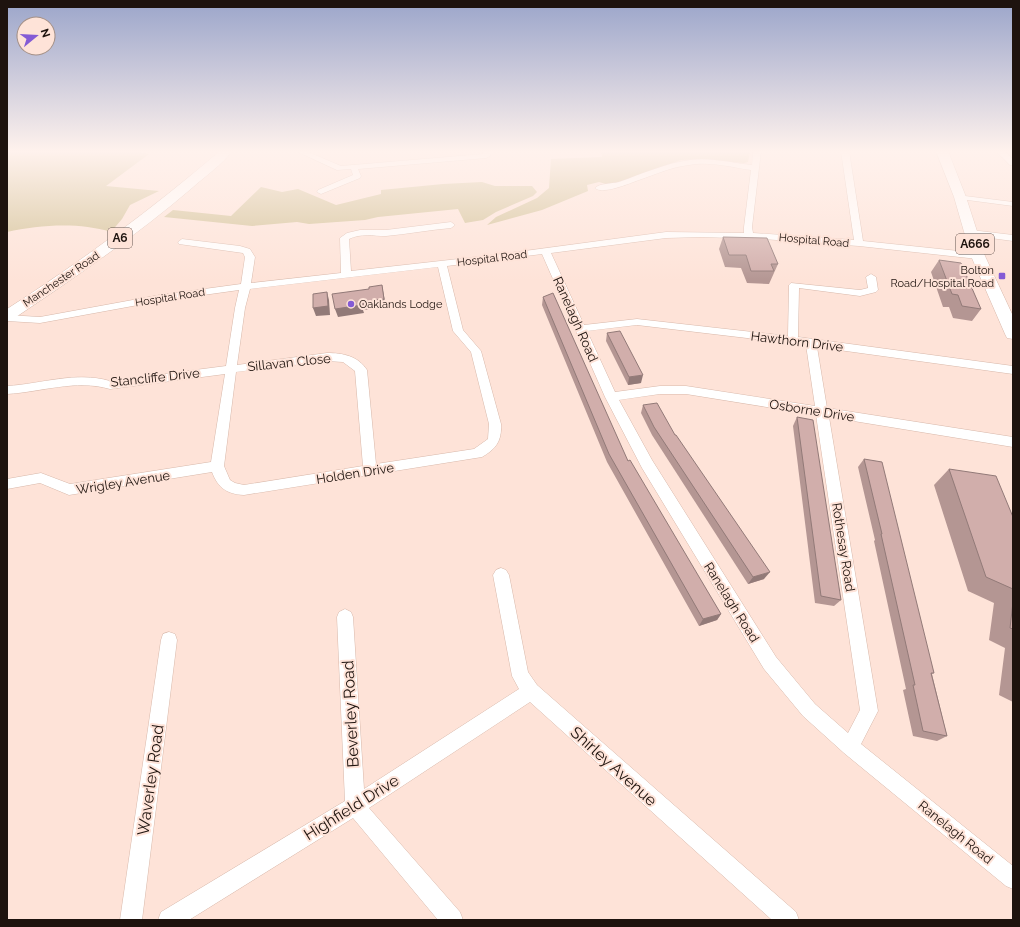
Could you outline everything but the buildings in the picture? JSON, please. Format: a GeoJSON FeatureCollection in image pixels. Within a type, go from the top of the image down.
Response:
{"type":"FeatureCollection","features":[{"type":"Feature","properties":{"kind":"main road","name":"Manchester Road"},"geometry":{"type":"LineString","coordinates":[[7,317],[133,229],[177,194]]}},
{"type":"Feature","properties":{"kind":"main road","name":"A666"},"geometry":{"type":"LineString","coordinates":[[960,197],[978,256],[1013,334]]}},
{"type":"Feature","properties":{"kind":"street"},"geometry":{"type":"LineString","coordinates":[[749,235],[748,227],[752,194]]}},
{"type":"Feature","properties":{"kind":"street"},"geometry":{"type":"LineString","coordinates":[[852,194],[859,243]]}},
{"type":"Feature","properties":{"kind":"street"},"geometry":{"type":"LineString","coordinates":[[960,197],[1013,204]]}},
{"type":"Feature","properties":{"kind":"street"},"geometry":{"type":"LineString","coordinates":[[346,274],[344,238],[353,233],[372,231],[384,233],[451,225]]}},
{"type":"Feature","properties":{"kind":"street"},"geometry":{"type":"LineString","coordinates":[[971,233],[1013,238]]}},
{"type":"Feature","properties":{"kind":"street","name":"Hospital Road"},"geometry":{"type":"LineString","coordinates":[[7,317],[40,320],[160,298],[666,235],[749,235],[859,243],[978,256]]}},
{"type":"Feature","properties":{"kind":"street"},"geometry":{"type":"LineString","coordinates":[[182,243],[235,248],[247,251],[250,257],[240,308],[217,466]]}},
{"type":"Feature","properties":{"kind":"street","name":"Ranelagh Road"},"geometry":{"type":"LineString","coordinates":[[545,251],[612,397],[647,464],[770,662],[809,710],[850,747],[1013,879]]}},
{"type":"Feature","properties":{"kind":"street","name":"Holden Drive"},"geometry":{"type":"LineString","coordinates":[[217,466],[224,483],[234,490],[244,490],[477,454],[485,450],[494,441],[496,433],[495,424],[476,350],[458,331],[442,263]]}},
{"type":"Feature","properties":{"kind":"street"},"geometry":{"type":"LineString","coordinates":[[793,340],[794,285],[860,293],[873,290],[870,277]]}},
{"type":"Feature","properties":{"kind":"street","name":"Hawthorn Drive"},"geometry":{"type":"LineString","coordinates":[[580,329],[637,322],[811,342],[1013,370]]}},
{"type":"Feature","properties":{"kind":"street","name":"Rothesay Road"},"geometry":{"type":"LineString","coordinates":[[811,342],[869,711],[850,747]]}},
{"type":"Feature","properties":{"kind":"street","name":"Sillavan Close"},"geometry":{"type":"LineString","coordinates":[[232,369],[327,357],[342,357],[353,361],[361,370],[362,376],[370,470]]}},
{"type":"Feature","properties":{"kind":"street","name":"Stancliffe Drive"},"geometry":{"type":"LineString","coordinates":[[7,390],[83,379],[110,384],[232,369]]}},
{"type":"Feature","properties":{"kind":"street","name":"Osborne Drive"},"geometry":{"type":"LineString","coordinates":[[612,397],[660,390],[686,390],[1013,442]]}},
{"type":"Feature","properties":{"kind":"street","name":"Wrigley Avenue"},"geometry":{"type":"LineString","coordinates":[[7,484],[41,478],[69,490],[217,466]]}},
{"type":"Feature","properties":{"kind":"street","name":"Shirley Avenue"},"geometry":{"type":"LineString","coordinates":[[501,575],[520,676],[531,690],[788,920]]}},
{"type":"Feature","properties":{"kind":"street","name":"Beverley Road"},"geometry":{"type":"LineString","coordinates":[[345,617],[355,806]]}},
{"type":"Feature","properties":{"kind":"street","name":"Waverley Road"},"geometry":{"type":"LineString","coordinates":[[131,920],[169,640]]}},
{"type":"Feature","properties":{"kind":"street","name":"Highfield Drive"},"geometry":{"type":"LineString","coordinates":[[169,920],[355,806],[531,690]]}},
{"type":"Feature","properties":{"kind":"street"},"geometry":{"type":"LineString","coordinates":[[355,806],[452,920]]}},
{"type":"Feature","properties":{"kind":"shaded area"},"geometry":{"type":"Polygon","coordinates":[[[7,194],[152,194],[130,205],[122,219],[111,232],[85,227],[46,226],[7,232],[7,194]]]}},
{"type":"Feature","properties":{"kind":"shaded area"},"geometry":{"type":"Polygon","coordinates":[[[253,194],[310,194],[336,205],[380,194],[535,194],[496,212],[483,220],[465,223],[458,209],[378,217],[365,220],[309,224],[297,222],[252,226],[164,217],[173,210],[231,216],[253,194]]]}},
{"type":"Feature","properties":{"kind":"shaded area"},"geometry":{"type":"Polygon","coordinates":[[[541,194],[580,194],[542,210],[487,225],[496,217],[537,198],[541,194]]]}},
{"type":"Feature","properties":{"kind":"place","name":"Bolton Road/Hospital Road"},"geometry":{"type":"Point","coordinates":[1002,276]}},
{"type":"Feature","properties":{"kind":"place","name":"Oaklands Lodge"},"geometry":{"type":"Point","coordinates":[351,304]}}]}
